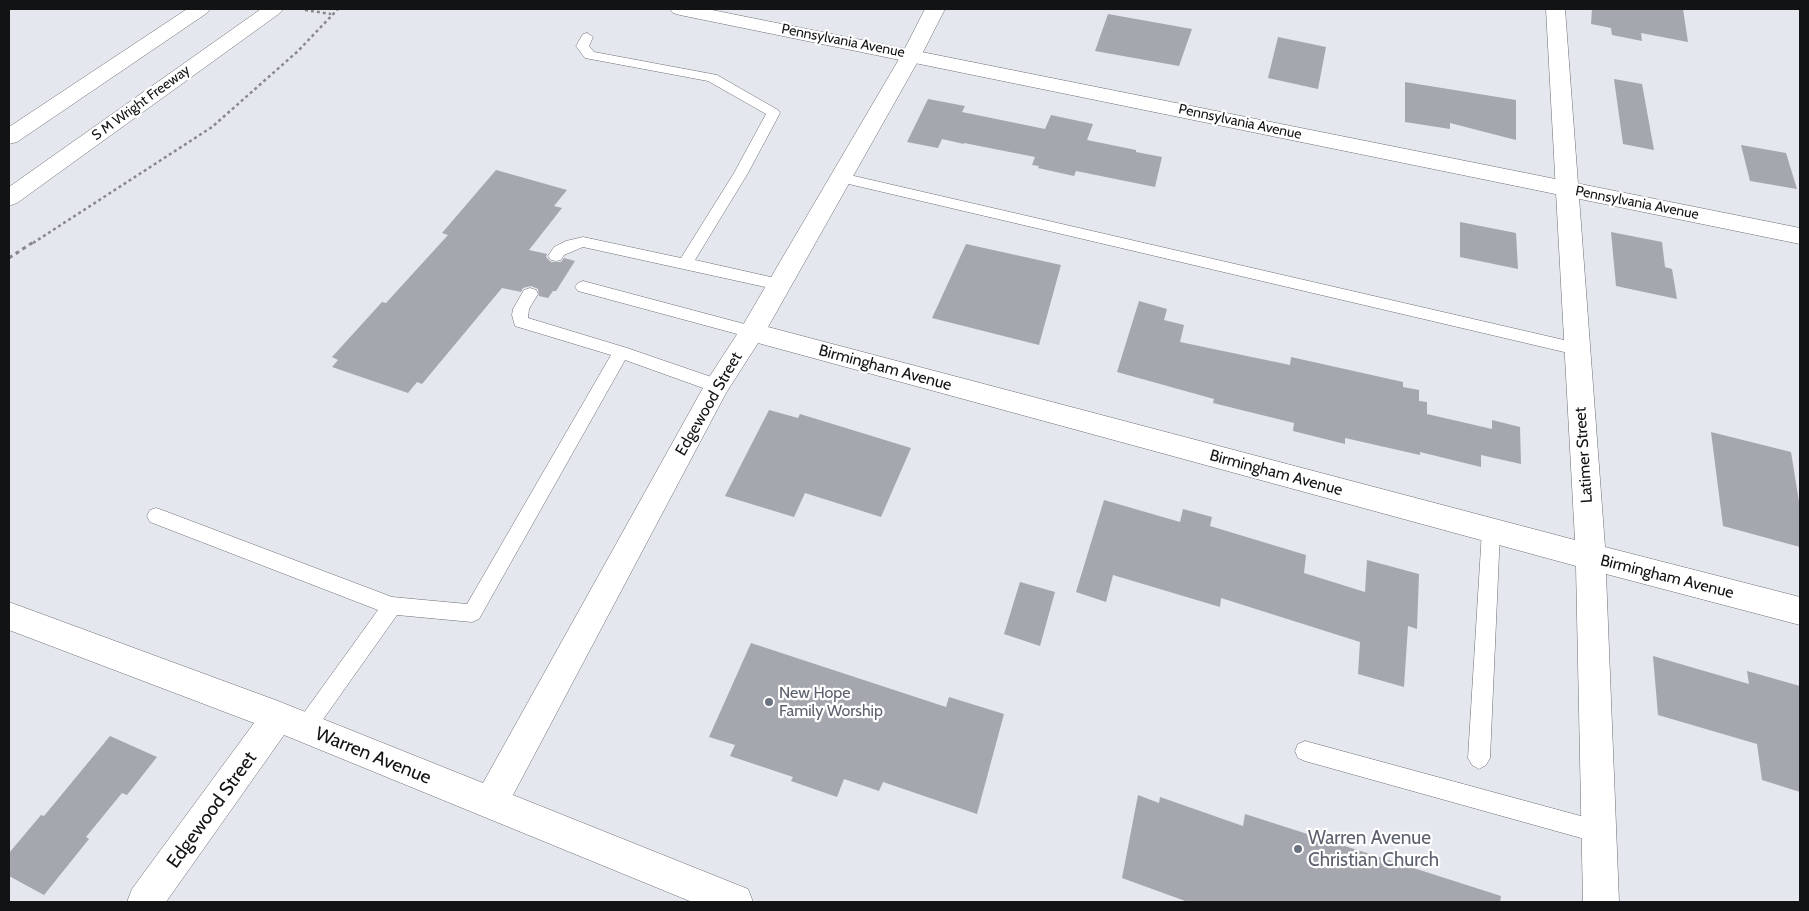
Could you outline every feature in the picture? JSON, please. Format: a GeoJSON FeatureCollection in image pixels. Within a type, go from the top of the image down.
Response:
{"type":"FeatureCollection","features":[{"type":"Feature","properties":{"kind":"street"},"geometry":{"type":"LineString","coordinates":[[9,137],[200,9]]}},
{"type":"Feature","properties":{"kind":"street","name":"S M Wright Freeway"},"geometry":{"type":"LineString","coordinates":[[9,198],[273,9]]}},
{"type":"Feature","properties":{"kind":"street","name":"Pennsylvania Avenue"},"geometry":{"type":"LineString","coordinates":[[680,9],[912,54],[1800,236]]}},
{"type":"Feature","properties":{"kind":"street","name":"Edgewood Street"},"geometry":{"type":"LineString","coordinates":[[491,803],[717,386],[752,332],[912,54],[935,9]]}},
{"type":"Feature","properties":{"kind":"street","name":"Latimer Street"},"geometry":{"type":"LineString","coordinates":[[1556,9],[1591,557],[1600,902]]}},
{"type":"Feature","properties":{"kind":"street","name":"Birmingham Avenue"},"geometry":{"type":"LineString","coordinates":[[752,332],[1490,531],[1800,611]]}},
{"type":"Feature","properties":{"kind":"street","name":"Warren Avenue"},"geometry":{"type":"LineString","coordinates":[[9,616],[292,723],[736,902]]}},
{"type":"Feature","properties":{"kind":"street","name":"Edgewood Street"},"geometry":{"type":"LineString","coordinates":[[145,902],[292,723]]}},
{"type":"Feature","properties":{"kind":"lane"},"geometry":{"type":"LineString","coordinates":[[587,37],[582,46],[590,55],[712,78],[774,113],[741,173],[685,264]]}},
{"type":"Feature","properties":{"kind":"lane"},"geometry":{"type":"LineString","coordinates":[[841,178],[1577,349]]}},
{"type":"Feature","properties":{"kind":"lane"},"geometry":{"type":"LineString","coordinates":[[556,256],[559,251],[570,245],[583,242],[779,284]]}},
{"type":"Feature","properties":{"kind":"lane"},"geometry":{"type":"LineString","coordinates":[[583,287],[752,332]]}},
{"type":"Feature","properties":{"kind":"lane"},"geometry":{"type":"LineString","coordinates":[[530,294],[521,309],[521,322],[621,352],[717,386]]}},
{"type":"Feature","properties":{"kind":"lane"},"geometry":{"type":"LineString","coordinates":[[156,516],[392,606],[472,613],[621,352]]}},
{"type":"Feature","properties":{"kind":"lane"},"geometry":{"type":"LineString","coordinates":[[1479,758],[1490,531]]}},
{"type":"Feature","properties":{"kind":"lane"},"geometry":{"type":"LineString","coordinates":[[292,723],[392,606]]}},
{"type":"Feature","properties":{"kind":"lane"},"geometry":{"type":"LineString","coordinates":[[1305,751],[1598,832]]}},
{"type":"Feature","properties":{"kind":"path"},"geometry":{"type":"LineString","coordinates":[[9,258],[212,127],[298,52],[338,9]]}},
{"type":"Feature","properties":{"kind":"path"},"geometry":{"type":"LineString","coordinates":[[305,10],[332,14]]}},
{"type":"Feature","properties":{"kind":"building"},"geometry":{"type":"Polygon","coordinates":[[[1592,9],[1683,9],[1688,42],[1641,33],[1642,41],[1612,35],[1611,28],[1591,24],[1592,9]]]}},
{"type":"Feature","properties":{"kind":"building"},"geometry":{"type":"Polygon","coordinates":[[[1108,14],[1192,29],[1179,66],[1095,51],[1108,14]]]}},
{"type":"Feature","properties":{"kind":"building"},"geometry":{"type":"Polygon","coordinates":[[[1278,37],[1326,47],[1318,89],[1268,78],[1278,37]]]}},
{"type":"Feature","properties":{"kind":"building"},"geometry":{"type":"Polygon","coordinates":[[[1614,79],[1642,84],[1654,150],[1623,144],[1614,79]]]}},
{"type":"Feature","properties":{"kind":"building"},"geometry":{"type":"Polygon","coordinates":[[[1405,82],[1516,100],[1516,140],[1450,123],[1450,129],[1405,122],[1405,82]]]}},
{"type":"Feature","properties":{"kind":"building"},"geometry":{"type":"Polygon","coordinates":[[[928,99],[965,106],[962,112],[1045,129],[1051,115],[1093,124],[1087,140],[1162,157],[1155,187],[1076,171],[1074,176],[1038,168],[1039,166],[1032,165],[1035,157],[942,139],[938,148],[907,142],[928,99]]]}},
{"type":"Feature","properties":{"kind":"building"},"geometry":{"type":"Polygon","coordinates":[[[1741,145],[1786,153],[1797,189],[1750,181],[1741,145]]]}},
{"type":"Feature","properties":{"kind":"building"},"geometry":{"type":"Polygon","coordinates":[[[496,170],[567,190],[554,206],[562,208],[529,250],[547,254],[546,257],[551,262],[561,262],[564,258],[575,261],[556,291],[553,291],[548,298],[539,296],[538,289],[531,286],[523,288],[521,292],[502,288],[422,384],[417,382],[408,393],[332,367],[338,360],[332,357],[382,302],[386,303],[448,235],[442,233],[496,170]]]}},
{"type":"Feature","properties":{"kind":"building"},"geometry":{"type":"Polygon","coordinates":[[[1460,222],[1516,233],[1518,269],[1460,257],[1460,222]]]}},
{"type":"Feature","properties":{"kind":"building"},"geometry":{"type":"Polygon","coordinates":[[[1611,232],[1662,242],[1665,267],[1672,269],[1677,299],[1616,286],[1611,232]]]}},
{"type":"Feature","properties":{"kind":"building"},"geometry":{"type":"Polygon","coordinates":[[[966,244],[1061,265],[1039,345],[932,318],[966,244]]]}},
{"type":"Feature","properties":{"kind":"building"},"geometry":{"type":"Polygon","coordinates":[[[1139,301],[1167,309],[1164,320],[1184,325],[1180,342],[1290,365],[1291,357],[1403,382],[1403,387],[1419,390],[1419,401],[1427,402],[1427,414],[1492,429],[1492,420],[1520,427],[1521,464],[1481,455],[1481,467],[1420,452],[1420,455],[1345,438],[1345,444],[1293,431],[1294,423],[1213,403],[1214,399],[1117,372],[1139,301]]]}},
{"type":"Feature","properties":{"kind":"building"},"geometry":{"type":"Polygon","coordinates":[[[769,410],[798,418],[800,414],[911,448],[881,517],[805,493],[794,517],[725,496],[769,410]]]}},
{"type":"Feature","properties":{"kind":"building"},"geometry":{"type":"Polygon","coordinates":[[[1711,432],[1791,452],[1800,508],[1800,547],[1723,526],[1711,432]]]}},
{"type":"Feature","properties":{"kind":"building"},"geometry":{"type":"Polygon","coordinates":[[[1104,500],[1180,522],[1183,509],[1212,517],[1210,526],[1306,555],[1304,573],[1365,592],[1367,560],[1419,574],[1417,629],[1408,626],[1404,687],[1358,674],[1360,642],[1221,598],[1220,607],[1113,575],[1106,602],[1076,592],[1104,500]]]}},
{"type":"Feature","properties":{"kind":"building"},"geometry":{"type":"Polygon","coordinates":[[[1020,582],[1055,592],[1040,646],[1004,634],[1020,582]]]}},
{"type":"Feature","properties":{"kind":"building"},"geometry":{"type":"Polygon","coordinates":[[[751,643],[946,707],[949,697],[1004,714],[977,814],[883,782],[879,791],[844,779],[837,797],[791,781],[793,777],[730,756],[735,745],[709,737],[751,643]]]}},
{"type":"Feature","properties":{"kind":"building"},"geometry":{"type":"Polygon","coordinates":[[[1653,656],[1749,684],[1747,671],[1800,686],[1800,792],[1762,780],[1757,744],[1658,715],[1653,656]]]}},
{"type":"Feature","properties":{"kind":"building"},"geometry":{"type":"Polygon","coordinates":[[[110,736],[157,757],[127,795],[122,793],[86,837],[89,839],[44,895],[9,876],[9,853],[41,815],[44,816],[110,736]]]}},
{"type":"Feature","properties":{"kind":"building"},"geometry":{"type":"Polygon","coordinates":[[[1138,795],[1159,803],[1160,797],[1243,826],[1245,814],[1501,896],[1500,902],[1188,902],[1122,878],[1138,795]]]}},
{"type":"Feature","properties":{"kind":"place","name":"New Hope Family Worship"},"geometry":{"type":"Point","coordinates":[769,702]}},
{"type":"Feature","properties":{"kind":"place","name":"Warren Avenue Christian Church"},"geometry":{"type":"Point","coordinates":[1298,849]}}]}
